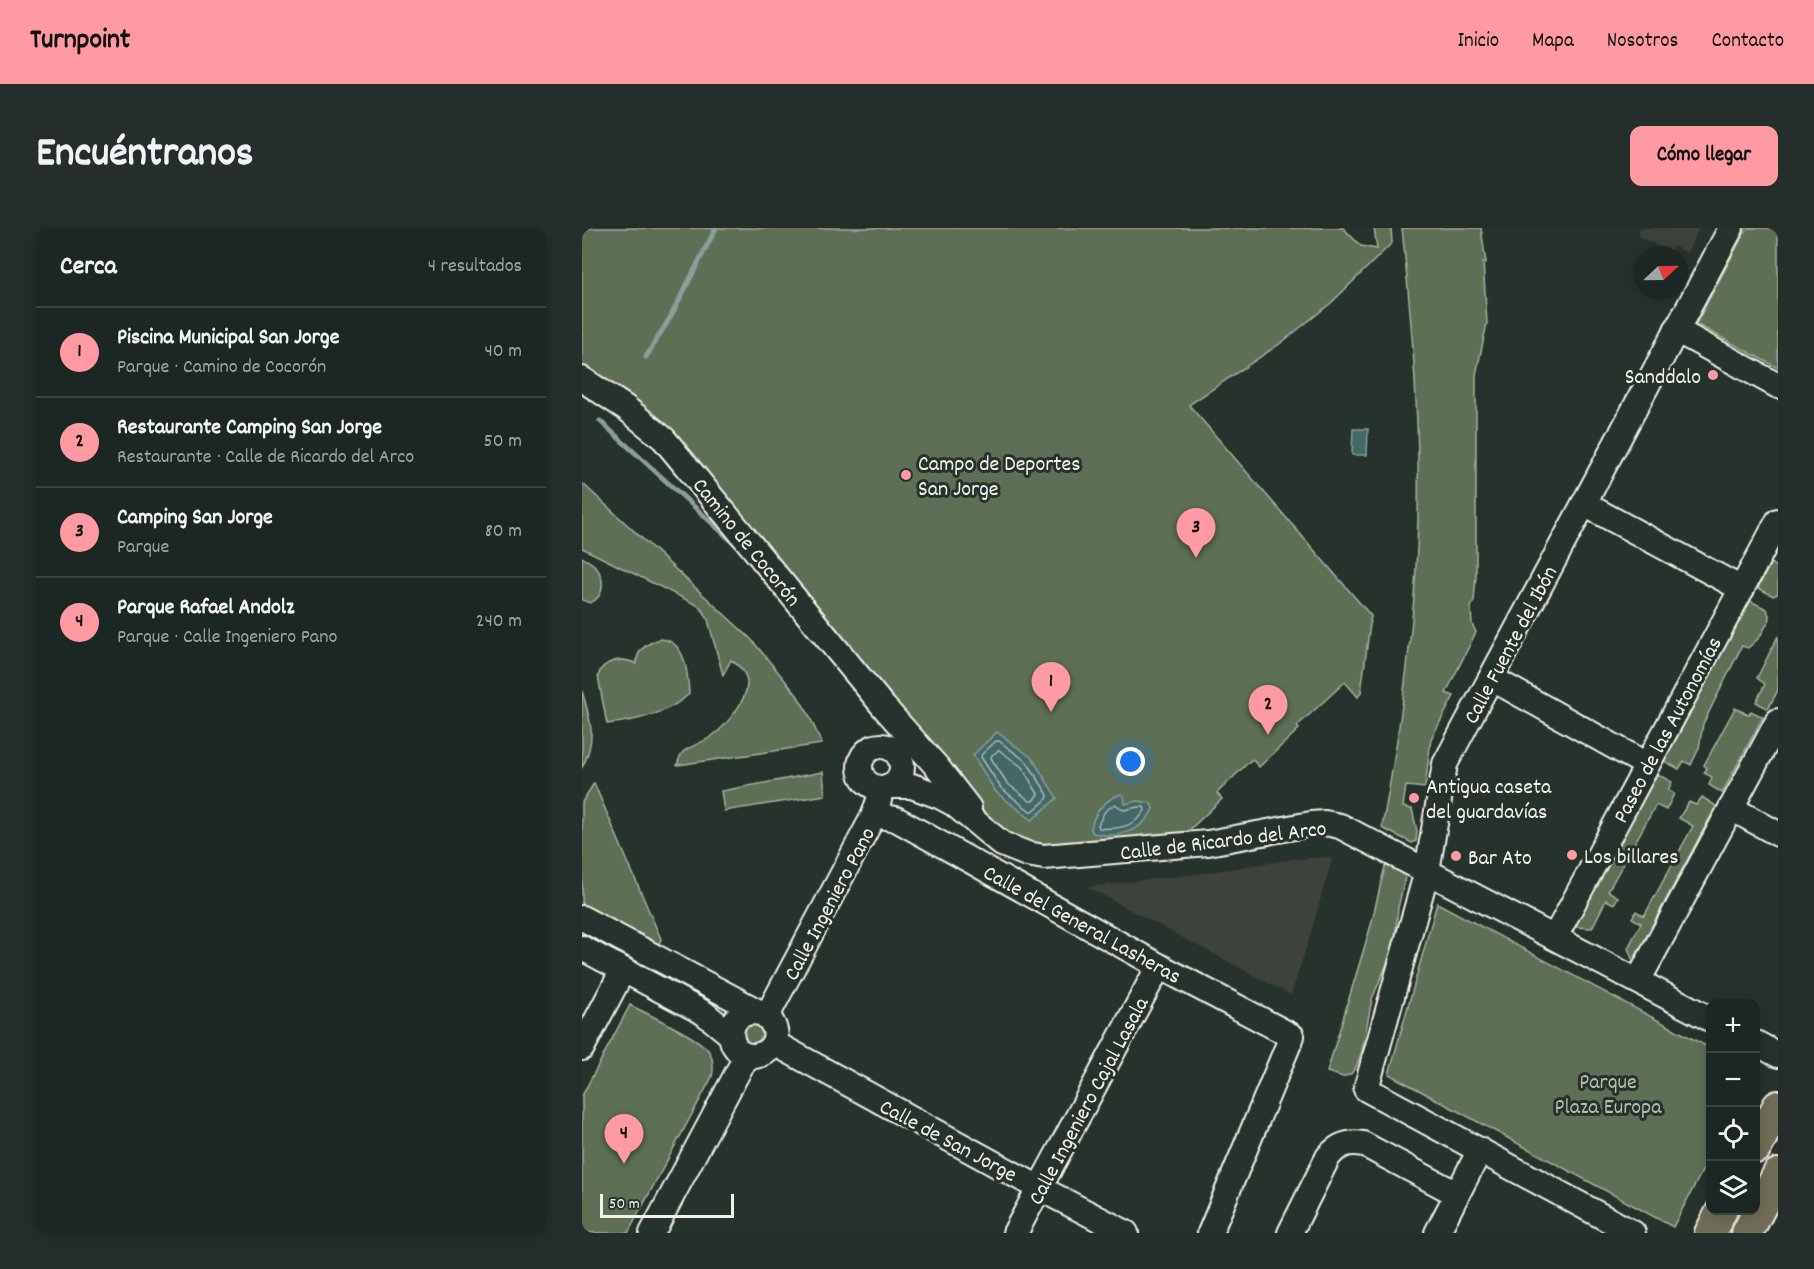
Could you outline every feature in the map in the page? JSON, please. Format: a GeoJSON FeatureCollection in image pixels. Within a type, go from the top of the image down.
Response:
{"type":"FeatureCollection","features":[{"type":"Feature","properties":{"kind":"main road"},"geometry":{"type":"LineString","coordinates":[[1760,1139],[1778,1106]]}},
{"type":"Feature","properties":{"kind":"main road"},"geometry":{"type":"LineString","coordinates":[[1747,1233],[1778,1174]]}},
{"type":"Feature","properties":{"kind":"main road"},"geometry":{"type":"LineString","coordinates":[[1710,1233],[1719,1215]]}},
{"type":"Feature","properties":{"kind":"street","name":"Calle Fuente del Ibón"},"geometry":{"type":"LineString","coordinates":[[1480,1150],[1366,1089],[1427,871],[1445,764],[1731,228]]}},
{"type":"Feature","properties":{"kind":"street"},"geometry":{"type":"LineString","coordinates":[[1676,330],[1778,386]]}},
{"type":"Feature","properties":{"kind":"street","name":"Camino de Cocorón"},"geometry":{"type":"LineString","coordinates":[[582,379],[639,417],[664,439],[896,722],[938,768],[985,829]]}},
{"type":"Feature","properties":{"kind":"street"},"geometry":{"type":"LineString","coordinates":[[1584,504],[1742,589]]}},
{"type":"Feature","properties":{"kind":"street","name":"Paseo de las Autonomías"},"geometry":{"type":"LineString","coordinates":[[1555,937],[1778,521]]}},
{"type":"Feature","properties":{"kind":"street"},"geometry":{"type":"LineString","coordinates":[[1491,678],[1647,765]]}},
{"type":"Feature","properties":{"kind":"street"},"geometry":{"type":"LineString","coordinates":[[1638,981],[1778,721]]}},
{"type":"Feature","properties":{"kind":"street"},"geometry":{"type":"LineString","coordinates":[[896,722],[899,738],[898,756],[902,770],[898,778],[885,787],[872,786],[863,777],[860,770],[862,757],[867,751],[875,747],[887,747],[898,756]]}},
{"type":"Feature","properties":{"kind":"street","name":"Camino de Cocorón"},"geometry":{"type":"LineString","coordinates":[[898,756],[957,793]]}},
{"type":"Feature","properties":{"kind":"street","name":"Calle de Ricardo del Arco"},"geometry":{"type":"LineString","coordinates":[[885,787],[912,786],[939,796],[954,804],[1002,844],[1013,850],[1044,857],[1208,843],[1325,823],[1353,831],[1706,1017]]}},
{"type":"Feature","properties":{"kind":"street","name":"Calle Ingeniero Pano"},"geometry":{"type":"LineString","coordinates":[[764,1014],[874,815],[885,787]]}},
{"type":"Feature","properties":{"kind":"street"},"geometry":{"type":"LineString","coordinates":[[1731,808],[1778,834]]}},
{"type":"Feature","properties":{"kind":"street","name":"Calle del General Lasheras"},"geometry":{"type":"LineString","coordinates":[[874,815],[896,819],[1159,966],[1292,1036],[1210,1233]]}},
{"type":"Feature","properties":{"kind":"street"},"geometry":{"type":"LineString","coordinates":[[582,918],[764,1014],[775,1028],[774,1043],[764,1054],[749,1056],[736,1049],[731,1035],[704,1013],[582,948]]}},
{"type":"Feature","properties":{"kind":"street","name":"Calle Ingeniero Cajal Lasala"},"geometry":{"type":"LineString","coordinates":[[1015,1233],[1159,966]]}},
{"type":"Feature","properties":{"kind":"street"},"geometry":{"type":"LineString","coordinates":[[582,1048],[622,970]]}},
{"type":"Feature","properties":{"kind":"street"},"geometry":{"type":"LineString","coordinates":[[731,1035],[734,1021],[739,1016],[753,1011],[764,1014]]}},
{"type":"Feature","properties":{"kind":"street","name":"Calle de San Jorge"},"geometry":{"type":"LineString","coordinates":[[774,1043],[1126,1233]]}},
{"type":"Feature","properties":{"kind":"street"},"geometry":{"type":"LineString","coordinates":[[1760,1046],[1778,1055]]}},
{"type":"Feature","properties":{"kind":"street"},"geometry":{"type":"LineString","coordinates":[[652,1233],[741,1066],[749,1056]]}},
{"type":"Feature","properties":{"kind":"street"},"geometry":{"type":"LineString","coordinates":[[1290,1233],[1328,1156],[1347,1143],[1363,1144],[1457,1194]]}},
{"type":"Feature","properties":{"kind":"street"},"geometry":{"type":"LineString","coordinates":[[1437,1233],[1480,1150],[1633,1233]]}},
{"type":"Feature","properties":{"kind":"shaded area"},"geometry":{"type":"Polygon","coordinates":[[[1639,228],[1699,228],[1688,251],[1688,246],[1658,246],[1639,237],[1639,228]]]}},
{"type":"Feature","properties":{"kind":"shaded area"},"geometry":{"type":"Polygon","coordinates":[[[1328,857],[1332,859],[1291,995],[1087,887],[1294,859],[1328,857]]]}},
{"type":"Feature","properties":{"kind":"green space"},"geometry":{"type":"Polygon","coordinates":[[[582,228],[1343,228],[1361,246],[1377,249],[1374,228],[1391,228],[1392,243],[1331,303],[1281,343],[1189,405],[1371,616],[1361,692],[1358,697],[1345,682],[1297,726],[1299,729],[1259,767],[1252,759],[1217,793],[1222,799],[1181,838],[1030,845],[1002,834],[673,430],[667,434],[582,372],[582,228]]]}},
{"type":"Feature","properties":{"kind":"green space"},"geometry":{"type":"Polygon","coordinates":[[[1402,228],[1481,228],[1486,263],[1483,262],[1487,323],[1476,375],[1476,576],[1474,601],[1471,607],[1472,624],[1476,632],[1446,693],[1454,696],[1431,739],[1425,788],[1406,786],[1403,807],[1412,809],[1417,831],[1416,841],[1412,843],[1382,828],[1406,674],[1417,557],[1418,445],[1402,228]]]}},
{"type":"Feature","properties":{"kind":"green space"},"geometry":{"type":"Polygon","coordinates":[[[1747,228],[1778,228],[1778,368],[1696,324],[1747,228]]]}},
{"type":"Feature","properties":{"kind":"green space"},"geometry":{"type":"Polygon","coordinates":[[[582,483],[751,639],[797,695],[822,744],[677,765],[683,752],[712,736],[729,720],[744,697],[747,682],[745,675],[742,669],[731,660],[723,675],[708,620],[697,605],[582,548],[582,483]]]}},
{"type":"Feature","properties":{"kind":"green space"},"geometry":{"type":"Polygon","coordinates":[[[582,557],[594,565],[601,575],[601,592],[590,603],[582,600],[582,557]]]}},
{"type":"Feature","properties":{"kind":"green space"},"geometry":{"type":"Polygon","coordinates":[[[1771,563],[1778,568],[1778,594],[1773,596],[1758,588],[1771,563]]]}},
{"type":"Feature","properties":{"kind":"green space"},"geometry":{"type":"Polygon","coordinates":[[[1750,601],[1767,609],[1770,619],[1759,638],[1748,648],[1742,646],[1703,724],[1699,748],[1691,765],[1684,761],[1679,769],[1664,761],[1750,601]]]}},
{"type":"Feature","properties":{"kind":"green space"},"geometry":{"type":"Polygon","coordinates":[[[1778,636],[1778,690],[1768,709],[1756,702],[1765,684],[1757,678],[1778,636]]]}},
{"type":"Feature","properties":{"kind":"green space"},"geometry":{"type":"Polygon","coordinates":[[[660,639],[675,645],[684,659],[689,694],[671,707],[651,715],[607,724],[598,676],[601,670],[609,663],[620,660],[637,664],[640,651],[660,639]]]}},
{"type":"Feature","properties":{"kind":"green space"},"geometry":{"type":"Polygon","coordinates":[[[582,691],[588,712],[591,739],[582,768],[582,691]]]}},
{"type":"Feature","properties":{"kind":"green space"},"geometry":{"type":"Polygon","coordinates":[[[1735,708],[1749,715],[1751,711],[1763,717],[1722,793],[1709,785],[1712,777],[1704,773],[1707,768],[1704,765],[1735,708]]]}},
{"type":"Feature","properties":{"kind":"green space"},"geometry":{"type":"Polygon","coordinates":[[[823,772],[825,795],[724,811],[721,791],[823,772]]]}},
{"type":"Feature","properties":{"kind":"green space"},"geometry":{"type":"Polygon","coordinates":[[[1657,774],[1672,782],[1668,790],[1674,794],[1666,810],[1656,805],[1608,891],[1618,897],[1614,904],[1606,900],[1592,928],[1574,927],[1657,774]]]}},
{"type":"Feature","properties":{"kind":"green space"},"geometry":{"type":"Polygon","coordinates":[[[594,783],[661,939],[659,945],[582,904],[582,802],[594,783]]]}},
{"type":"Feature","properties":{"kind":"green space"},"geometry":{"type":"Polygon","coordinates":[[[1702,797],[1716,806],[1633,961],[1628,948],[1641,923],[1632,918],[1636,911],[1644,916],[1693,826],[1679,818],[1689,802],[1696,805],[1702,797]]]}},
{"type":"Feature","properties":{"kind":"green space"},"geometry":{"type":"Polygon","coordinates":[[[1387,858],[1407,869],[1398,908],[1394,947],[1372,999],[1362,1051],[1356,1067],[1351,1074],[1343,1077],[1327,1072],[1371,925],[1387,858]]]}},
{"type":"Feature","properties":{"kind":"green space","name":"Parque Plaza Europa"},"geometry":{"type":"Polygon","coordinates":[[[1437,903],[1706,1046],[1706,1164],[1673,1227],[1389,1074],[1437,903]]]}},
{"type":"Feature","properties":{"kind":"green space"},"geometry":{"type":"Polygon","coordinates":[[[630,1005],[683,1032],[708,1050],[712,1059],[712,1077],[628,1233],[582,1233],[582,1096],[630,1005]]]}},
{"type":"Feature","properties":{"kind":"green space"},"geometry":{"type":"Polygon","coordinates":[[[744,1022],[765,1026],[764,1044],[746,1046],[739,1030],[744,1022]]]}},
{"type":"Feature","properties":{"kind":"water"},"geometry":{"type":"Polygon","coordinates":[[[1353,429],[1368,429],[1367,455],[1352,455],[1353,429]]]}},
{"type":"Feature","properties":{"kind":"water"},"geometry":{"type":"Polygon","coordinates":[[[997,732],[1032,758],[1057,798],[1032,820],[996,792],[973,755],[997,732]]]}},
{"type":"Feature","properties":{"kind":"water"},"geometry":{"type":"Polygon","coordinates":[[[1121,794],[1124,796],[1125,804],[1137,801],[1151,803],[1153,809],[1148,817],[1128,832],[1111,835],[1093,833],[1092,823],[1098,812],[1110,799],[1121,794]]]}},
{"type":"Feature","properties":{"kind":"waterway"},"geometry":{"type":"LineString","coordinates":[[646,357],[671,316],[716,228]]}},
{"type":"Feature","properties":{"kind":"waterway"},"geometry":{"type":"LineString","coordinates":[[600,421],[734,543]]}},
{"type":"Feature","properties":{"kind":"place","name":"Sanddalo"},"geometry":{"type":"Point","coordinates":[1713,375]}},
{"type":"Feature","properties":{"kind":"place","name":"Campo de Deportes San Jorge"},"geometry":{"type":"Point","coordinates":[906,475]}},
{"type":"Feature","properties":{"kind":"place","name":"Camping San Jorge"},"geometry":{"type":"Point","coordinates":[1196,558]}},
{"type":"Feature","properties":{"kind":"place","name":"Piscina Municipal San Jorge"},"geometry":{"type":"Point","coordinates":[1051,712]}},
{"type":"Feature","properties":{"kind":"place","name":"Restaurante Camping San Jorge"},"geometry":{"type":"Point","coordinates":[1268,735]}},
{"type":"Feature","properties":{"kind":"place","name":"Antigua caseta del guardavías"},"geometry":{"type":"Point","coordinates":[1414,798]}},
{"type":"Feature","properties":{"kind":"place","name":"Los billares"},"geometry":{"type":"Point","coordinates":[1572,855]}},
{"type":"Feature","properties":{"kind":"place","name":"Bar Ato"},"geometry":{"type":"Point","coordinates":[1456,856]}},
{"type":"Feature","properties":{"kind":"place","name":"Parque Rafael Andolz"},"geometry":{"type":"Point","coordinates":[624,1164]}}]}
